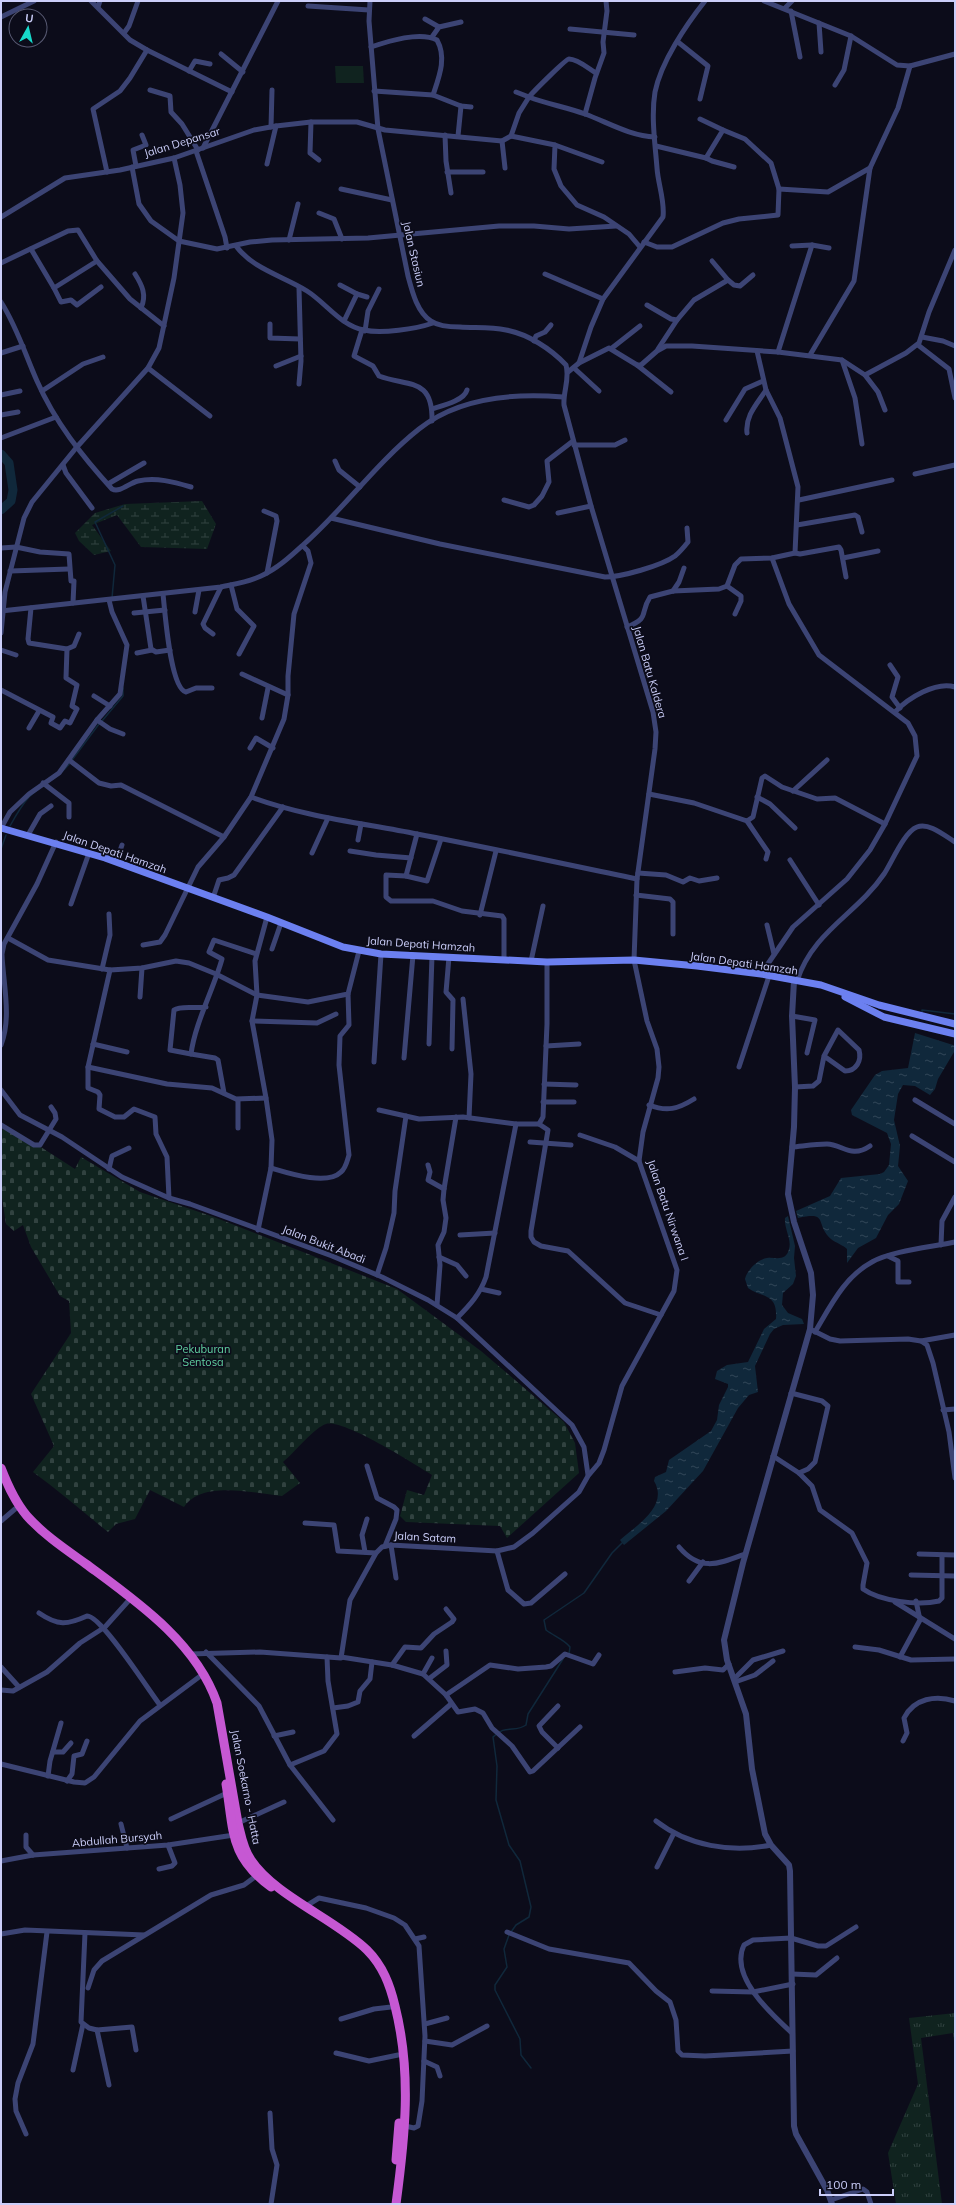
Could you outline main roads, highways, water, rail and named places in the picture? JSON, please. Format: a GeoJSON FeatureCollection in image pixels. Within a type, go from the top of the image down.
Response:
{"type":"FeatureCollection","features":[{"type":"Feature","properties":{"kind":"highway","name":"Jalan Soekarno - Hatta"},"geometry":{"type":"LineString","coordinates":[[1,1468],[15,1499],[38,1528],[161,1625],[190,1654],[210,1685],[219,1712],[238,1823],[246,1852],[253,1863],[273,1882],[352,1937],[367,1950],[376,1959],[386,1977],[402,2034],[406,2086],[405,2126],[396,2204]]}},
{"type":"Feature","properties":{"kind":"highway","name":"Jalan Soekarno - Hatta"},"geometry":{"type":"LineString","coordinates":[[1,1483],[15,1509],[37,1534],[129,1600],[187,1658],[199,1677],[212,1708],[234,1835],[241,1857],[256,1876],[297,1905],[340,1932],[358,1946],[378,1974],[391,2007],[397,2035],[401,2090],[399,2125],[390,2204]]}},
{"type":"Feature","properties":{"kind":"main road","name":"Jalan Depati Hamzah"},"geometry":{"type":"LineString","coordinates":[[1,828],[56,842],[116,862],[186,889],[359,951],[382,954],[547,962],[634,960],[761,974],[833,990],[914,1014],[955,1024]]}},
{"type":"Feature","properties":{"kind":"main road","name":"Jalan Depati Hamzah"},"geometry":{"type":"LineString","coordinates":[[833,990],[875,1013],[955,1034]]}},
{"type":"Feature","properties":{"kind":"water"},"geometry":{"type":"Polygon","coordinates":[[[915,1033],[953,1045],[955,1046],[954,1052],[938,1079],[935,1089],[930,1095],[915,1086],[903,1085],[898,1094],[894,1120],[900,1146],[898,1166],[908,1181],[899,1204],[888,1215],[876,1238],[858,1248],[847,1263],[847,1249],[826,1234],[820,1220],[814,1216],[798,1218],[796,1211],[830,1196],[841,1178],[880,1174],[884,1172],[889,1165],[891,1144],[887,1133],[852,1115],[851,1110],[875,1075],[882,1071],[908,1068],[915,1033]]]}},
{"type":"Feature","properties":{"kind":"water"},"geometry":{"type":"Polygon","coordinates":[[[788,1216],[795,1246],[794,1258],[796,1276],[793,1284],[783,1293],[782,1305],[788,1313],[802,1319],[804,1324],[783,1325],[774,1329],[770,1334],[755,1366],[758,1392],[749,1395],[738,1408],[703,1471],[666,1511],[624,1545],[620,1540],[642,1521],[654,1507],[658,1490],[654,1481],[655,1477],[666,1472],[669,1460],[711,1431],[717,1420],[719,1405],[728,1384],[715,1379],[717,1371],[727,1365],[748,1362],[764,1329],[776,1319],[776,1310],[771,1300],[768,1297],[748,1288],[745,1279],[750,1269],[760,1260],[786,1256],[790,1245],[785,1222],[785,1218],[788,1216]]]}},
{"type":"Feature","properties":{"kind":"waterway"},"geometry":{"type":"LineString","coordinates":[[1,454],[9,463],[13,490],[11,501],[1,510]]}},
{"type":"Feature","properties":{"kind":"waterway"},"geometry":{"type":"LineString","coordinates":[[112,598],[115,565],[95,522],[123,506]]}},
{"type":"Feature","properties":{"kind":"waterway"},"geometry":{"type":"LineString","coordinates":[[102,721],[123,696],[123,688]]}},
{"type":"Feature","properties":{"kind":"waterway"},"geometry":{"type":"LineString","coordinates":[[72,760],[99,724]]}},
{"type":"Feature","properties":{"kind":"waterway"},"geometry":{"type":"LineString","coordinates":[[10,826],[21,807],[29,797],[39,788],[60,774],[70,763]]}},
{"type":"Feature","properties":{"kind":"waterway"},"geometry":{"type":"LineString","coordinates":[[1,849],[6,835]]}},
{"type":"Feature","properties":{"kind":"waterway"},"geometry":{"type":"LineString","coordinates":[[922,1013],[922,1010],[955,1014]]}},
{"type":"Feature","properties":{"kind":"waterway"},"geometry":{"type":"LineString","coordinates":[[569,1654],[570,1647],[546,1630],[544,1620],[584,1593],[612,1553],[623,1542]]}},
{"type":"Feature","properties":{"kind":"waterway"},"geometry":{"type":"LineString","coordinates":[[511,1932],[516,1925],[529,1917],[531,1907],[520,1861],[509,1845],[496,1800],[497,1766],[493,1737],[502,1731],[526,1725],[528,1714],[563,1659]]}},
{"type":"Feature","properties":{"kind":"waterway"},"geometry":{"type":"LineString","coordinates":[[509,1935],[504,1949],[507,1967],[495,1985],[495,1990],[520,2039],[521,2055],[531,2068]]}},
{"type":"Feature","properties":{"kind":"park label","name":"Pekuburan Sentosa"},"geometry":{"type":"Point","coordinates":[203,1355]}}]}
